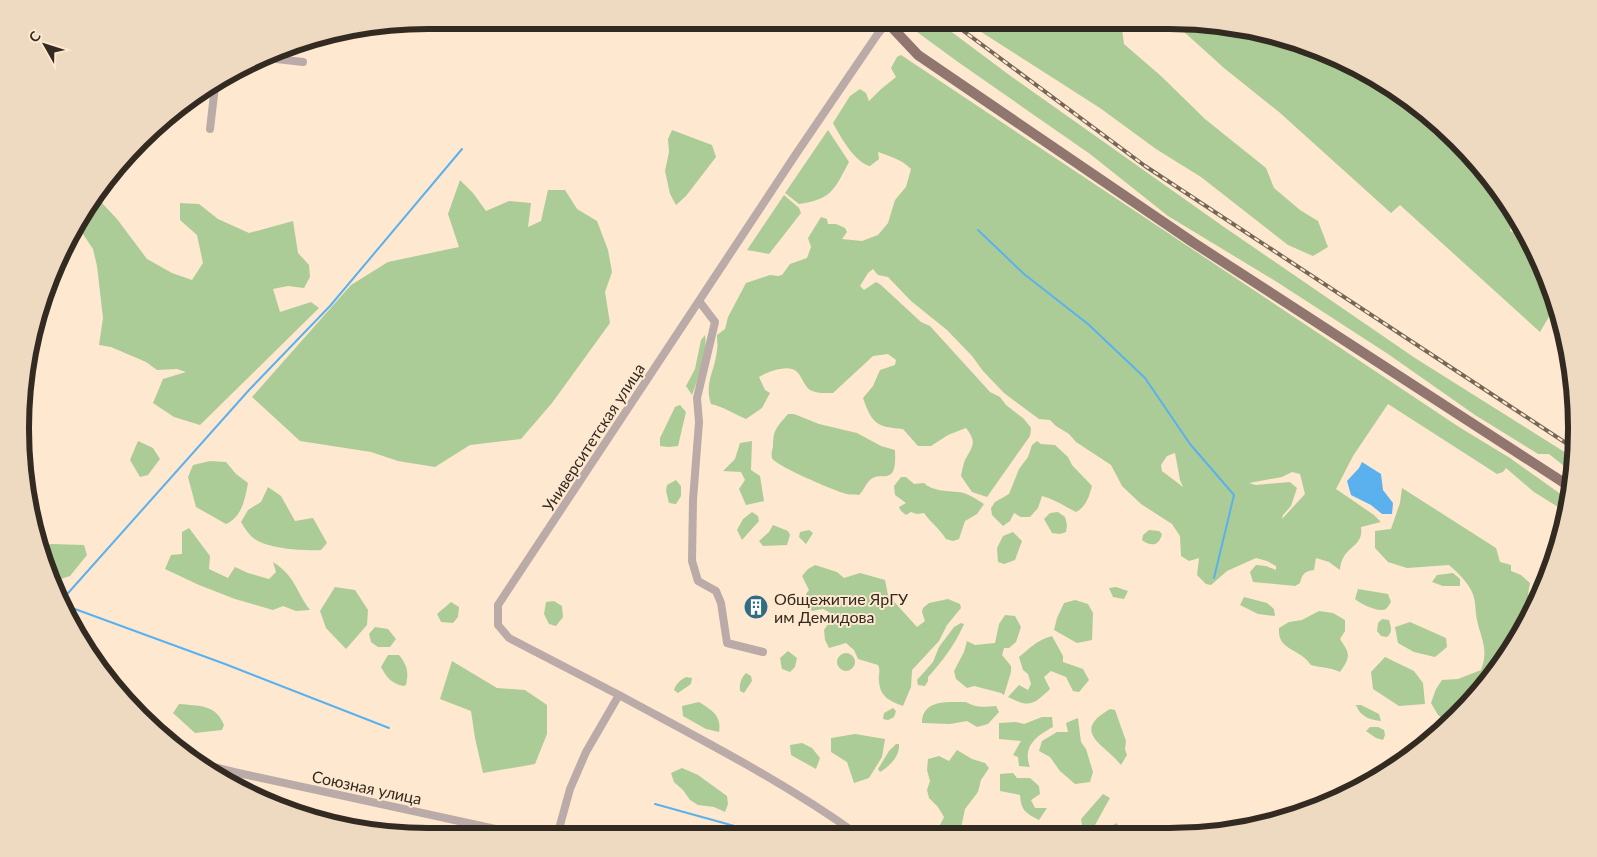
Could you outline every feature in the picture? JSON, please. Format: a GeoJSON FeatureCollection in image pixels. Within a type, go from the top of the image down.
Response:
{"type":"FeatureCollection","features":[{"type":"Feature","properties":{"kind":"main road"},"geometry":{"type":"LineString","coordinates":[[893,29],[918,56],[1194,243],[1565,483]]}},
{"type":"Feature","properties":{"kind":"street","name":"Университетская улица"},"geometry":{"type":"LineString","coordinates":[[849,828],[716,747],[509,638],[498,625],[498,605],[800,147],[881,29]]}},
{"type":"Feature","properties":{"kind":"street"},"geometry":{"type":"LineString","coordinates":[[276,59],[303,62]]}},
{"type":"Feature","properties":{"kind":"street"},"geometry":{"type":"LineString","coordinates":[[210,129],[214,91]]}},
{"type":"Feature","properties":{"kind":"street"},"geometry":{"type":"LineString","coordinates":[[700,301],[716,322],[697,398],[699,422],[693,500],[692,561],[698,582],[716,591],[721,603],[727,643],[763,652]]}},
{"type":"Feature","properties":{"kind":"street"},"geometry":{"type":"LineString","coordinates":[[559,828],[570,789],[586,752],[619,695]]}},
{"type":"Feature","properties":{"kind":"street","name":"Союзная улица"},"geometry":{"type":"LineString","coordinates":[[217,768],[491,828]]}},
{"type":"Feature","properties":{"kind":"green space"},"geometry":{"type":"Polygon","coordinates":[[[913,29],[948,29],[1012,77],[1224,227],[1415,358],[1567,454],[1566,468],[1549,454],[1538,454],[1475,415],[1388,354],[1277,282],[1168,216],[1090,154],[913,29]]]}},
{"type":"Feature","properties":{"kind":"green space"},"geometry":{"type":"Polygon","coordinates":[[[977,29],[1122,29],[1124,44],[1161,76],[1205,119],[1266,168],[1274,188],[1300,210],[1318,221],[1328,247],[1313,256],[1288,245],[1201,177],[1156,149],[1100,108],[977,29]]]}},
{"type":"Feature","properties":{"kind":"green space"},"geometry":{"type":"Polygon","coordinates":[[[1181,29],[1246,36],[1297,50],[1321,59],[1368,82],[1412,111],[1469,165],[1486,185],[1512,224],[1510,231],[1518,234],[1527,252],[1551,313],[1540,332],[1400,205],[1391,213],[1279,112],[1224,68],[1181,29]]]}},
{"type":"Feature","properties":{"kind":"green space"},"geometry":{"type":"Polygon","coordinates":[[[901,55],[1459,427],[1510,458],[1563,496],[1560,509],[1534,492],[1506,468],[1503,472],[1497,474],[1388,404],[1353,456],[1336,489],[1374,515],[1381,522],[1361,527],[1359,539],[1345,555],[1340,570],[1329,562],[1316,558],[1314,570],[1304,574],[1300,583],[1295,586],[1253,582],[1250,572],[1256,565],[1276,570],[1276,566],[1256,558],[1227,571],[1211,585],[1206,584],[1197,575],[1199,558],[1189,561],[1181,556],[1180,536],[1172,524],[1141,504],[1122,486],[1111,465],[1076,442],[1069,434],[1050,420],[1039,419],[1004,393],[947,330],[911,301],[888,277],[878,275],[873,269],[868,273],[860,286],[864,290],[876,282],[881,285],[921,322],[930,326],[990,392],[1000,397],[1031,428],[1030,436],[987,497],[972,492],[961,476],[964,462],[973,444],[972,437],[966,428],[948,435],[931,446],[918,446],[903,429],[881,425],[869,414],[863,398],[873,386],[880,370],[895,365],[896,360],[888,354],[873,356],[833,393],[819,393],[810,390],[798,373],[792,369],[778,369],[767,373],[759,377],[765,390],[770,393],[762,408],[746,419],[711,404],[709,383],[716,357],[717,335],[725,329],[728,317],[746,283],[770,275],[782,275],[790,264],[807,258],[811,247],[808,238],[821,217],[827,219],[828,224],[836,224],[845,228],[847,232],[842,239],[862,241],[878,235],[888,223],[895,200],[906,187],[911,169],[900,161],[878,152],[879,159],[870,166],[864,164],[848,148],[833,123],[850,96],[860,89],[866,93],[869,101],[896,77],[891,68],[897,57],[901,55]],[[1175,453],[1167,456],[1161,465],[1162,471],[1183,487],[1175,453]],[[1292,472],[1282,477],[1249,483],[1256,485],[1290,482],[1297,488],[1291,506],[1282,519],[1305,494],[1300,474],[1292,472]]]}},
{"type":"Feature","properties":{"kind":"green space"},"geometry":{"type":"Polygon","coordinates":[[[672,130],[712,145],[716,157],[686,196],[676,205],[670,194],[665,171],[669,152],[668,139],[672,130]]]}},
{"type":"Feature","properties":{"kind":"green space"},"geometry":{"type":"Polygon","coordinates":[[[828,130],[849,162],[840,180],[831,192],[819,199],[799,204],[785,193],[828,130]]]}},
{"type":"Feature","properties":{"kind":"green space"},"geometry":{"type":"Polygon","coordinates":[[[460,180],[473,193],[486,211],[509,201],[531,203],[528,227],[541,221],[548,190],[565,190],[577,209],[597,221],[608,250],[612,272],[605,292],[610,323],[552,403],[521,439],[470,445],[435,467],[398,461],[371,452],[300,441],[252,397],[351,285],[388,262],[459,247],[448,214],[460,180]]]}},
{"type":"Feature","properties":{"kind":"green space"},"geometry":{"type":"Polygon","coordinates":[[[784,195],[799,208],[801,213],[769,254],[747,250],[784,195]]]}},
{"type":"Feature","properties":{"kind":"green space"},"geometry":{"type":"Polygon","coordinates":[[[101,202],[117,219],[147,259],[172,273],[192,280],[203,263],[197,235],[180,220],[180,203],[199,204],[218,219],[249,233],[293,221],[298,253],[309,265],[310,277],[304,288],[288,286],[273,289],[280,312],[311,302],[319,308],[200,425],[174,417],[153,403],[163,379],[186,372],[177,369],[157,370],[146,362],[111,347],[99,345],[103,318],[97,266],[93,249],[83,234],[83,228],[96,206],[101,202]]]}},
{"type":"Feature","properties":{"kind":"green space"},"geometry":{"type":"Polygon","coordinates":[[[705,335],[704,357],[692,395],[686,386],[695,369],[701,340],[705,335]]]}},
{"type":"Feature","properties":{"kind":"green space"},"geometry":{"type":"Polygon","coordinates":[[[680,405],[686,412],[678,446],[660,446],[660,438],[675,407],[680,405]]]}},
{"type":"Feature","properties":{"kind":"green space"},"geometry":{"type":"Polygon","coordinates":[[[788,414],[794,414],[819,424],[857,433],[881,446],[895,450],[894,469],[890,475],[871,479],[859,495],[841,492],[806,478],[772,458],[775,432],[778,425],[788,414]]]}},
{"type":"Feature","properties":{"kind":"green space"},"geometry":{"type":"Polygon","coordinates":[[[138,441],[153,448],[160,459],[148,475],[140,477],[130,460],[138,441]]]}},
{"type":"Feature","properties":{"kind":"green space"},"geometry":{"type":"Polygon","coordinates":[[[752,441],[751,470],[760,476],[764,501],[746,505],[739,489],[745,480],[741,472],[723,471],[735,459],[740,443],[752,441]]]}},
{"type":"Feature","properties":{"kind":"green space"},"geometry":{"type":"Polygon","coordinates":[[[1037,441],[1041,444],[1055,445],[1068,457],[1072,465],[1092,486],[1088,498],[1085,504],[1076,512],[1042,496],[1038,508],[1030,517],[1021,517],[1014,513],[1010,521],[1003,526],[992,515],[991,508],[995,502],[1009,494],[1019,469],[1028,457],[1032,445],[1037,441]]]}},
{"type":"Feature","properties":{"kind":"green space"},"geometry":{"type":"Polygon","coordinates":[[[210,461],[226,462],[236,474],[248,483],[244,501],[239,512],[236,517],[226,524],[196,507],[188,477],[193,465],[210,461]]]}},
{"type":"Feature","properties":{"kind":"green space"},"geometry":{"type":"Polygon","coordinates":[[[901,477],[906,477],[914,484],[924,483],[935,489],[972,496],[984,504],[977,514],[965,521],[959,539],[953,541],[946,539],[924,513],[917,514],[911,512],[906,515],[901,511],[899,507],[906,503],[895,495],[894,486],[901,477]]]}},
{"type":"Feature","properties":{"kind":"green space"},"geometry":{"type":"Polygon","coordinates":[[[676,480],[681,486],[681,496],[676,504],[669,503],[666,491],[667,485],[676,480]]]}},
{"type":"Feature","properties":{"kind":"green space"},"geometry":{"type":"Polygon","coordinates":[[[268,487],[281,496],[295,521],[313,518],[327,543],[321,550],[294,549],[265,544],[248,533],[241,522],[248,510],[261,502],[268,487]]]}},
{"type":"Feature","properties":{"kind":"green space"},"geometry":{"type":"Polygon","coordinates":[[[1402,488],[1496,548],[1500,562],[1511,565],[1511,571],[1521,575],[1530,583],[1527,604],[1501,651],[1469,692],[1443,719],[1438,715],[1431,703],[1436,689],[1442,680],[1458,679],[1481,670],[1484,644],[1472,592],[1465,581],[1449,565],[1407,568],[1388,562],[1375,548],[1375,531],[1391,529],[1400,503],[1402,488]]]}},
{"type":"Feature","properties":{"kind":"green space"},"geometry":{"type":"Polygon","coordinates":[[[752,512],[758,516],[759,521],[742,540],[737,530],[743,519],[752,512]]]}},
{"type":"Feature","properties":{"kind":"green space"},"geometry":{"type":"Polygon","coordinates":[[[1058,512],[1065,517],[1067,525],[1066,532],[1060,534],[1052,533],[1044,519],[1050,513],[1058,512]]]}},
{"type":"Feature","properties":{"kind":"green space"},"geometry":{"type":"Polygon","coordinates":[[[773,525],[788,531],[790,535],[787,545],[763,546],[759,541],[769,532],[773,525]]]}},
{"type":"Feature","properties":{"kind":"green space"},"geometry":{"type":"Polygon","coordinates":[[[189,528],[210,556],[209,569],[228,578],[235,567],[269,579],[276,572],[273,562],[291,579],[310,610],[296,611],[283,606],[273,610],[235,599],[165,569],[171,555],[182,554],[182,532],[189,528]]]}},
{"type":"Feature","properties":{"kind":"green space"},"geometry":{"type":"Polygon","coordinates":[[[809,530],[813,533],[806,544],[799,537],[800,532],[809,530]]]}},
{"type":"Feature","properties":{"kind":"green space"},"geometry":{"type":"Polygon","coordinates":[[[1149,530],[1159,531],[1162,534],[1157,543],[1148,544],[1142,540],[1143,535],[1149,530]]]}},
{"type":"Feature","properties":{"kind":"green space"},"geometry":{"type":"Polygon","coordinates":[[[1013,532],[1022,541],[1015,560],[1004,564],[998,562],[997,548],[1003,536],[1013,532]]]}},
{"type":"Feature","properties":{"kind":"green space"},"geometry":{"type":"Polygon","coordinates":[[[84,545],[87,555],[70,576],[58,580],[46,546],[84,545]]]}},
{"type":"Feature","properties":{"kind":"green space"},"geometry":{"type":"Polygon","coordinates":[[[815,565],[837,572],[844,578],[860,573],[885,580],[888,595],[917,627],[925,621],[922,612],[923,608],[929,603],[948,599],[960,604],[961,608],[947,625],[939,641],[912,670],[911,687],[903,706],[886,698],[881,691],[878,665],[858,659],[854,650],[846,643],[829,648],[825,640],[824,630],[831,620],[832,614],[823,609],[812,611],[806,604],[806,594],[809,590],[802,576],[815,565]]]}},
{"type":"Feature","properties":{"kind":"green space"},"geometry":{"type":"Polygon","coordinates":[[[1453,573],[1460,579],[1460,586],[1443,586],[1432,582],[1437,575],[1453,573]]]}},
{"type":"Feature","properties":{"kind":"green space"},"geometry":{"type":"Polygon","coordinates":[[[335,587],[355,590],[368,610],[367,625],[346,649],[326,628],[320,611],[335,587]]]}},
{"type":"Feature","properties":{"kind":"green space"},"geometry":{"type":"Polygon","coordinates":[[[1116,587],[1128,591],[1124,599],[1113,597],[1109,588],[1116,587]]]}},
{"type":"Feature","properties":{"kind":"green space"},"geometry":{"type":"Polygon","coordinates":[[[1358,589],[1388,594],[1391,602],[1383,610],[1370,607],[1355,599],[1358,589]]]}},
{"type":"Feature","properties":{"kind":"green space"},"geometry":{"type":"Polygon","coordinates":[[[1244,597],[1267,603],[1274,609],[1275,616],[1258,614],[1240,605],[1244,597]]]}},
{"type":"Feature","properties":{"kind":"green space"},"geometry":{"type":"Polygon","coordinates":[[[1075,600],[1088,604],[1093,613],[1092,640],[1077,643],[1054,630],[1064,603],[1075,600]]]}},
{"type":"Feature","properties":{"kind":"green space"},"geometry":{"type":"Polygon","coordinates":[[[554,601],[562,606],[563,617],[556,626],[549,624],[544,614],[546,602],[554,601]]]}},
{"type":"Feature","properties":{"kind":"green space"},"geometry":{"type":"Polygon","coordinates":[[[451,602],[459,607],[458,617],[453,623],[441,622],[437,614],[451,602]]]}},
{"type":"Feature","properties":{"kind":"green space"},"geometry":{"type":"Polygon","coordinates":[[[1319,611],[1333,613],[1345,620],[1345,631],[1340,639],[1348,655],[1340,672],[1311,665],[1301,655],[1285,645],[1279,635],[1279,628],[1289,622],[1302,620],[1319,611]]]}},
{"type":"Feature","properties":{"kind":"green space"},"geometry":{"type":"Polygon","coordinates":[[[1005,615],[1015,616],[1021,627],[1016,642],[1009,648],[1004,648],[1002,655],[1011,666],[1004,695],[974,686],[967,688],[956,679],[954,671],[964,652],[967,641],[975,645],[995,643],[999,624],[1005,615]]]}},
{"type":"Feature","properties":{"kind":"green space"},"geometry":{"type":"Polygon","coordinates":[[[1382,619],[1389,620],[1390,623],[1391,631],[1387,637],[1381,636],[1377,631],[1378,623],[1382,619]]]}},
{"type":"Feature","properties":{"kind":"green space"},"geometry":{"type":"Polygon","coordinates":[[[1410,622],[1446,638],[1447,647],[1435,657],[1414,652],[1398,643],[1395,627],[1410,622]]]}},
{"type":"Feature","properties":{"kind":"green space"},"geometry":{"type":"Polygon","coordinates":[[[961,623],[964,624],[957,638],[928,677],[925,686],[918,685],[917,680],[933,662],[939,647],[954,627],[961,623]]]}},
{"type":"Feature","properties":{"kind":"green space"},"geometry":{"type":"Polygon","coordinates":[[[375,627],[388,629],[396,639],[390,647],[378,647],[371,642],[369,634],[375,627]]]}},
{"type":"Feature","properties":{"kind":"green space"},"geometry":{"type":"Polygon","coordinates":[[[1052,636],[1063,656],[1063,662],[1083,669],[1089,680],[1079,692],[1073,691],[1066,677],[1051,671],[1044,677],[1050,689],[1039,699],[1026,704],[1008,697],[1019,685],[1028,690],[1031,684],[1028,674],[1023,670],[1019,657],[1030,647],[1052,636]]]}},
{"type":"Feature","properties":{"kind":"green space"},"geometry":{"type":"Polygon","coordinates":[[[788,651],[797,658],[795,667],[790,672],[782,669],[780,658],[788,651]]]}},
{"type":"Feature","properties":{"kind":"green space"},"geometry":{"type":"Polygon","coordinates":[[[846,653],[852,656],[855,662],[852,668],[846,671],[840,668],[837,662],[840,656],[846,653]]]}},
{"type":"Feature","properties":{"kind":"green space"},"geometry":{"type":"Polygon","coordinates":[[[388,655],[399,655],[404,662],[407,669],[406,685],[403,686],[392,682],[383,671],[381,667],[388,655]]]}},
{"type":"Feature","properties":{"kind":"green space"},"geometry":{"type":"Polygon","coordinates":[[[1385,657],[1414,671],[1423,683],[1425,704],[1399,706],[1373,689],[1371,672],[1385,657]]]}},
{"type":"Feature","properties":{"kind":"green space"},"geometry":{"type":"Polygon","coordinates":[[[452,661],[497,688],[525,690],[547,705],[547,734],[535,764],[483,773],[471,711],[440,699],[452,661]]]}},
{"type":"Feature","properties":{"kind":"green space"},"geometry":{"type":"Polygon","coordinates":[[[746,673],[751,676],[752,681],[744,693],[740,691],[740,686],[746,673]]]}},
{"type":"Feature","properties":{"kind":"green space"},"geometry":{"type":"Polygon","coordinates":[[[686,677],[692,678],[691,684],[678,693],[674,690],[678,682],[686,677]]]}},
{"type":"Feature","properties":{"kind":"green space"},"geometry":{"type":"Polygon","coordinates":[[[699,702],[717,717],[719,732],[706,729],[683,716],[682,706],[699,702]]]}},
{"type":"Feature","properties":{"kind":"green space"},"geometry":{"type":"Polygon","coordinates":[[[944,702],[966,702],[984,707],[996,706],[999,712],[988,724],[977,727],[967,721],[950,724],[922,723],[923,715],[931,706],[944,702]]]}},
{"type":"Feature","properties":{"kind":"green space"},"geometry":{"type":"Polygon","coordinates":[[[179,704],[206,707],[212,710],[221,718],[224,725],[222,730],[195,733],[173,713],[179,704]]]}},
{"type":"Feature","properties":{"kind":"green space"},"geometry":{"type":"Polygon","coordinates":[[[1356,705],[1361,705],[1379,714],[1381,721],[1370,719],[1363,715],[1356,705]]]}},
{"type":"Feature","properties":{"kind":"green space"},"geometry":{"type":"Polygon","coordinates":[[[893,708],[896,711],[894,717],[888,720],[883,719],[884,713],[893,708]]]}},
{"type":"Feature","properties":{"kind":"green space"},"geometry":{"type":"Polygon","coordinates":[[[1110,709],[1115,710],[1126,741],[1125,749],[1127,755],[1121,765],[1094,738],[1091,731],[1092,724],[1098,717],[1110,709]]]}},
{"type":"Feature","properties":{"kind":"green space"},"geometry":{"type":"Polygon","coordinates":[[[1042,717],[1052,717],[1053,727],[1036,738],[1029,748],[1028,760],[1030,767],[1019,766],[1018,757],[1013,755],[1021,741],[999,739],[999,723],[1016,722],[1024,724],[1042,717]]]}},
{"type":"Feature","properties":{"kind":"green space"},"geometry":{"type":"Polygon","coordinates":[[[1078,718],[1081,742],[1086,749],[1093,772],[1090,782],[1075,784],[1060,771],[1050,757],[1039,751],[1042,741],[1057,732],[1068,732],[1066,723],[1078,718]]]}},
{"type":"Feature","properties":{"kind":"green space"},"geometry":{"type":"Polygon","coordinates":[[[1370,727],[1378,727],[1384,730],[1383,740],[1376,738],[1366,731],[1370,727]]]}},
{"type":"Feature","properties":{"kind":"green space"},"geometry":{"type":"Polygon","coordinates":[[[855,734],[885,739],[882,757],[869,778],[854,783],[847,762],[831,752],[831,738],[855,734]]]}},
{"type":"Feature","properties":{"kind":"green space"},"geometry":{"type":"Polygon","coordinates":[[[802,743],[812,748],[820,758],[816,769],[791,755],[790,745],[802,743]]]}},
{"type":"Feature","properties":{"kind":"green space"},"geometry":{"type":"Polygon","coordinates":[[[896,744],[899,744],[899,748],[896,757],[891,764],[880,772],[878,769],[889,751],[896,744]]]}},
{"type":"Feature","properties":{"kind":"green space"},"geometry":{"type":"Polygon","coordinates":[[[957,750],[972,759],[985,763],[989,768],[981,780],[978,792],[965,809],[961,828],[938,828],[944,817],[929,798],[927,790],[930,781],[927,770],[928,759],[939,756],[949,761],[957,750]]]}},
{"type":"Feature","properties":{"kind":"green space"},"geometry":{"type":"Polygon","coordinates":[[[682,768],[698,775],[727,796],[728,804],[725,812],[714,807],[698,805],[690,800],[674,782],[671,773],[682,768]]]}},
{"type":"Feature","properties":{"kind":"green space"},"geometry":{"type":"Polygon","coordinates":[[[1013,773],[1017,778],[1030,778],[1039,786],[1040,794],[1031,800],[1035,808],[1047,808],[1039,820],[1025,811],[1020,795],[1000,791],[1000,774],[1013,773]]]}},
{"type":"Feature","properties":{"kind":"green space"},"geometry":{"type":"Polygon","coordinates":[[[1103,794],[1110,798],[1095,825],[1087,827],[1082,825],[1081,819],[1103,794]]]}},
{"type":"Feature","properties":{"kind":"green space"},"geometry":{"type":"Polygon","coordinates":[[[1117,823],[1119,828],[1110,828],[1117,823]]]}},
{"type":"Feature","properties":{"kind":"water"},"geometry":{"type":"Polygon","coordinates":[[[1362,462],[1381,474],[1383,490],[1393,503],[1392,514],[1382,514],[1371,505],[1351,495],[1347,481],[1362,462]]]}},
{"type":"Feature","properties":{"kind":"waterway"},"geometry":{"type":"LineString","coordinates":[[66,596],[249,390],[330,306],[462,149]]}},
{"type":"Feature","properties":{"kind":"waterway"},"geometry":{"type":"LineString","coordinates":[[978,230],[1024,274],[1088,324],[1145,378],[1190,444],[1234,495],[1214,578]]}},
{"type":"Feature","properties":{"kind":"waterway"},"geometry":{"type":"LineString","coordinates":[[71,608],[225,664],[389,728]]}},
{"type":"Feature","properties":{"kind":"waterway"},"geometry":{"type":"LineString","coordinates":[[655,804],[740,828]]}},
{"type":"Feature","properties":{"kind":"railway"},"geometry":{"type":"LineString","coordinates":[[961,29],[1145,166],[1567,444]]}},
{"type":"Feature","properties":{"kind":"place","name":"Общежитие ЯрГУ им Демидова"},"geometry":{"type":"Point","coordinates":[756,607]}}]}
